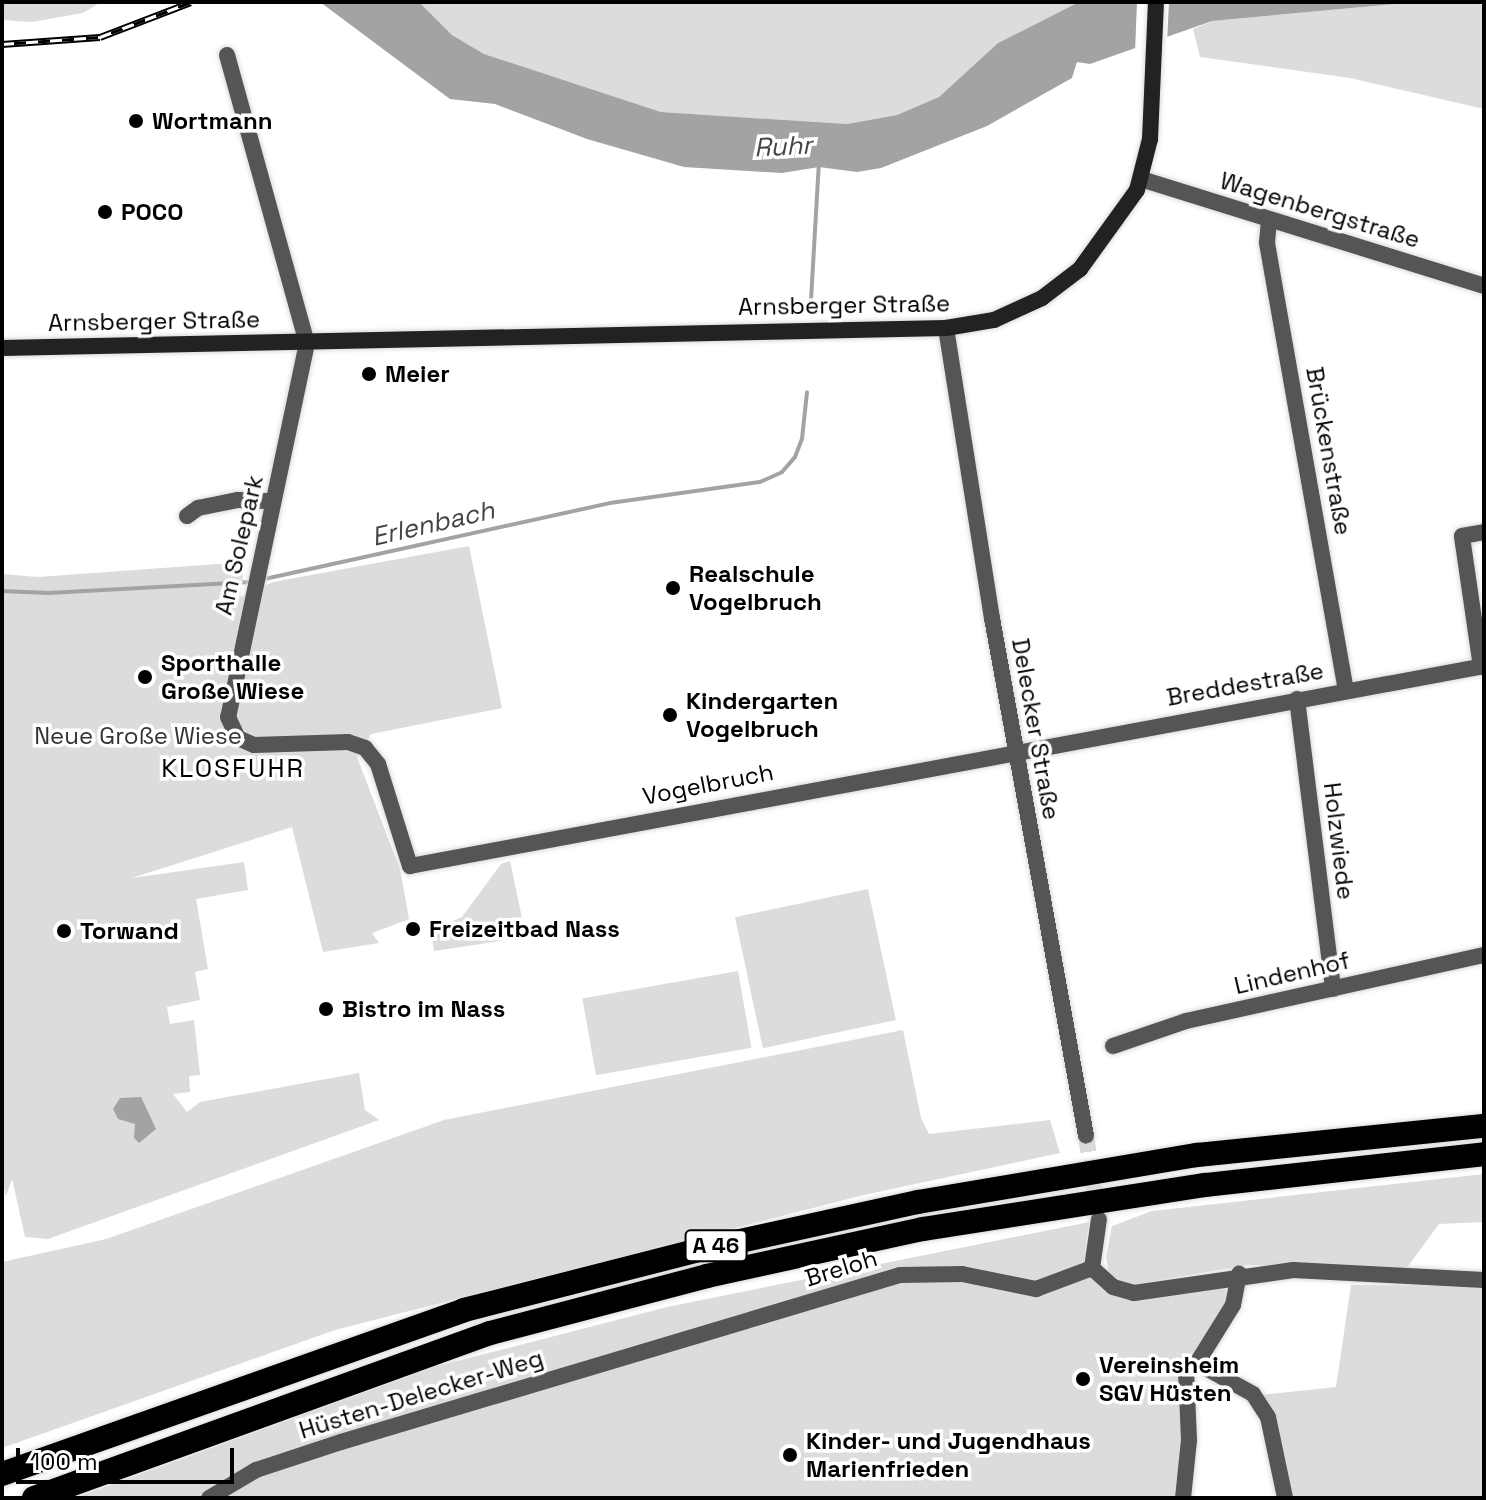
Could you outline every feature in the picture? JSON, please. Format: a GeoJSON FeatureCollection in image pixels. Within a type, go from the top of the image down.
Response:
{"type":"FeatureCollection","features":[{"type":"Feature","properties":{"kind":"highway","name":"A 46"},"geometry":{"type":"LineString","coordinates":[[2,1474],[464,1310],[704,1249],[918,1202],[1197,1155],[1484,1126]]}},
{"type":"Feature","properties":{"kind":"highway","name":"A 46"},"geometry":{"type":"LineString","coordinates":[[34,1498],[490,1333],[707,1276],[923,1229],[1205,1185],[1484,1154]]}},
{"type":"Feature","properties":{"kind":"street","name":"Arnsberger Straße"},"geometry":{"type":"LineString","coordinates":[[2,348],[946,328],[1002,317],[1054,290],[1094,254],[1141,179],[1150,139],[1156,2]]}},
{"type":"Feature","properties":{"kind":"street","name":"Arnsberger Straße"},"geometry":{"type":"LineString","coordinates":[[227,55],[307,343]]}},
{"type":"Feature","properties":{"kind":"street","name":"Wagenbergstraße"},"geometry":{"type":"LineString","coordinates":[[1141,179],[1484,286]]}},
{"type":"Feature","properties":{"kind":"street","name":"Brückenstraße"},"geometry":{"type":"LineString","coordinates":[[1269,220],[1267,243],[1346,690]]}},
{"type":"Feature","properties":{"kind":"street","name":"Delecker Straße"},"geometry":{"type":"LineString","coordinates":[[946,328],[1016,751],[1086,1136]]}},
{"type":"Feature","properties":{"kind":"street","name":"Am Solepark"},"geometry":{"type":"LineString","coordinates":[[307,343],[228,710],[233,731],[254,745],[348,742],[365,748],[378,764],[410,866]]}},
{"type":"Feature","properties":{"kind":"street"},"geometry":{"type":"LineString","coordinates":[[187,516],[198,508],[238,500],[273,501]]}},
{"type":"Feature","properties":{"kind":"street"},"geometry":{"type":"LineString","coordinates":[[1483,667],[1462,536],[1484,532]]}},
{"type":"Feature","properties":{"kind":"street","name":"Breddestraße"},"geometry":{"type":"LineString","coordinates":[[1016,751],[1483,667]]}},
{"type":"Feature","properties":{"kind":"street","name":"Holzwiede"},"geometry":{"type":"LineString","coordinates":[[1297,699],[1333,989]]}},
{"type":"Feature","properties":{"kind":"street","name":"Vogelbruch"},"geometry":{"type":"LineString","coordinates":[[410,866],[1016,751]]}},
{"type":"Feature","properties":{"kind":"street","name":"Lindenhof"},"geometry":{"type":"LineString","coordinates":[[1113,1046],[1186,1021],[1484,955]]}},
{"type":"Feature","properties":{"kind":"street"},"geometry":{"type":"LineString","coordinates":[[1099,1219],[1092,1268],[1113,1287],[1134,1293],[1161,1293],[1239,1274],[1425,1273],[1484,1280]]}},
{"type":"Feature","properties":{"kind":"street","name":"Breloh"},"geometry":{"type":"LineString","coordinates":[[607,1364],[900,1275],[962,1274],[1036,1289],[1092,1268]]}},
{"type":"Feature","properties":{"kind":"street"},"geometry":{"type":"LineString","coordinates":[[1183,1498],[1189,1440],[1184,1383],[1186,1370],[1197,1363],[1233,1305],[1239,1274]]}},
{"type":"Feature","properties":{"kind":"street"},"geometry":{"type":"LineString","coordinates":[[1197,1363],[1253,1394],[1268,1417],[1285,1498]]}},
{"type":"Feature","properties":{"kind":"street","name":"Hüsten-Delecker-Weg"},"geometry":{"type":"LineString","coordinates":[[209,1498],[256,1470],[607,1364]]}},
{"type":"Feature","properties":{"kind":"green space"},"geometry":{"type":"Polygon","coordinates":[[[2,2],[101,2],[83,13],[32,22],[2,20],[2,2]]]}},
{"type":"Feature","properties":{"kind":"green space"},"geometry":{"type":"Polygon","coordinates":[[[419,2],[1079,2],[998,43],[939,97],[897,115],[847,124],[661,112],[484,54],[452,35],[419,2]]]}},
{"type":"Feature","properties":{"kind":"green space"},"geometry":{"type":"Polygon","coordinates":[[[1417,2],[1484,2],[1484,109],[1350,78],[1200,57],[1193,29],[1212,21],[1417,2]]]}},
{"type":"Feature","properties":{"kind":"green space","name":"Neue Große Wiese"},"geometry":{"type":"Polygon","coordinates":[[[469,546],[502,708],[371,734],[357,757],[400,869],[411,930],[404,921],[372,933],[379,943],[323,952],[292,827],[132,878],[244,862],[248,890],[196,899],[208,969],[195,972],[200,1000],[167,1007],[170,1024],[194,1020],[200,1075],[189,1076],[190,1092],[173,1094],[187,1112],[200,1102],[359,1073],[365,1110],[379,1120],[48,1239],[25,1237],[12,1179],[6,1196],[2,1181],[2,574],[38,577],[245,562],[240,597],[273,582],[469,546]]]}},
{"type":"Feature","properties":{"kind":"green space"},"geometry":{"type":"Polygon","coordinates":[[[510,861],[526,937],[434,951],[431,930],[462,917],[501,864],[510,861]]]}},
{"type":"Feature","properties":{"kind":"green space"},"geometry":{"type":"Polygon","coordinates":[[[868,889],[896,1020],[763,1048],[735,917],[868,889]]]}},
{"type":"Feature","properties":{"kind":"green space"},"geometry":{"type":"Polygon","coordinates":[[[738,971],[752,1048],[596,1075],[582,998],[738,971]]]}},
{"type":"Feature","properties":{"kind":"green space"},"geometry":{"type":"Polygon","coordinates":[[[903,1030],[921,1118],[929,1134],[1050,1120],[1060,1153],[864,1195],[335,1330],[2,1448],[2,1262],[106,1239],[444,1120],[903,1030]]]}},
{"type":"Feature","properties":{"kind":"green space"},"geometry":{"type":"Polygon","coordinates":[[[1484,1174],[1484,1222],[1439,1224],[1406,1269],[1248,1265],[1126,1286],[1109,1274],[1106,1257],[1112,1226],[1152,1211],[1484,1174]]]}},
{"type":"Feature","properties":{"kind":"green space"},"geometry":{"type":"Polygon","coordinates":[[[1089,1222],[1085,1251],[1097,1285],[1119,1295],[1222,1286],[1229,1297],[1182,1375],[1185,1427],[1178,1498],[75,1498],[434,1367],[667,1307],[1089,1222]]]}},
{"type":"Feature","properties":{"kind":"green space"},"geometry":{"type":"Polygon","coordinates":[[[1351,1285],[1484,1286],[1484,1498],[1290,1498],[1260,1395],[1336,1387],[1351,1285]]]}},
{"type":"Feature","properties":{"kind":"water","name":"Ruhr"},"geometry":{"type":"Polygon","coordinates":[[[320,2],[419,2],[452,35],[484,54],[661,112],[847,124],[897,115],[939,97],[998,43],[1079,2],[1417,2],[1212,21],[1090,64],[1077,62],[1072,78],[987,126],[881,168],[857,172],[819,167],[782,173],[684,167],[587,139],[495,104],[450,99],[320,2]]]}},
{"type":"Feature","properties":{"kind":"water"},"geometry":{"type":"Polygon","coordinates":[[[141,1097],[156,1129],[139,1143],[134,1138],[135,1124],[118,1119],[113,1109],[120,1098],[141,1097]]]}},
{"type":"Feature","properties":{"kind":"pier"},"geometry":{"type":"Polygon","coordinates":[[[1137,2],[1169,2],[1167,42],[1135,52],[1137,2]]]}},
{"type":"Feature","properties":{"kind":"waterway","name":"Ruhr"},"geometry":{"type":"LineString","coordinates":[[811,300],[819,163]]}},
{"type":"Feature","properties":{"kind":"waterway","name":"Erlenbach"},"geometry":{"type":"LineString","coordinates":[[260,580],[610,503],[760,482],[782,472],[795,457],[802,439],[807,392]]}},
{"type":"Feature","properties":{"kind":"waterway","name":"Erlenbach"},"geometry":{"type":"LineString","coordinates":[[2,591],[48,593],[251,582]]}},
{"type":"Feature","properties":{"kind":"tunnel"},"geometry":{"type":"LineString","coordinates":[[1086,1136],[1097,1210]]}},
{"type":"Feature","properties":{"kind":"railway"},"geometry":{"type":"LineString","coordinates":[[2,44],[100,37],[191,2]]}},
{"type":"Feature","properties":{"kind":"place","name":"Wortmann"},"geometry":{"type":"Point","coordinates":[136,121]}},
{"type":"Feature","properties":{"kind":"place","name":"POCO"},"geometry":{"type":"Point","coordinates":[105,212]}},
{"type":"Feature","properties":{"kind":"place","name":"Meier"},"geometry":{"type":"Point","coordinates":[369,374]}},
{"type":"Feature","properties":{"kind":"place","name":"Realschule Vogelbruch"},"geometry":{"type":"Point","coordinates":[673,588]}},
{"type":"Feature","properties":{"kind":"place","name":"Sporthalle Große Wiese"},"geometry":{"type":"Point","coordinates":[145,677]}},
{"type":"Feature","properties":{"kind":"place","name":"Kindergarten Vogelbruch"},"geometry":{"type":"Point","coordinates":[670,715]}},
{"type":"Feature","properties":{"kind":"place","name":"Freizeitbad Nass"},"geometry":{"type":"Point","coordinates":[413,929]}},
{"type":"Feature","properties":{"kind":"place","name":"Torwand"},"geometry":{"type":"Point","coordinates":[64,931]}},
{"type":"Feature","properties":{"kind":"place","name":"Bistro im Nass"},"geometry":{"type":"Point","coordinates":[326,1009]}},
{"type":"Feature","properties":{"kind":"place","name":"Vereinsheim SGV Hüsten"},"geometry":{"type":"Point","coordinates":[1083,1379]}},
{"type":"Feature","properties":{"kind":"place","name":"Kinder- und Jugendhaus Marienfrieden"},"geometry":{"type":"Point","coordinates":[790,1455]}},
{"type":"Feature","properties":{"kind":"district","name":"KLOSFUHR"},"geometry":{"type":"Point","coordinates":[233,769]}}]}
